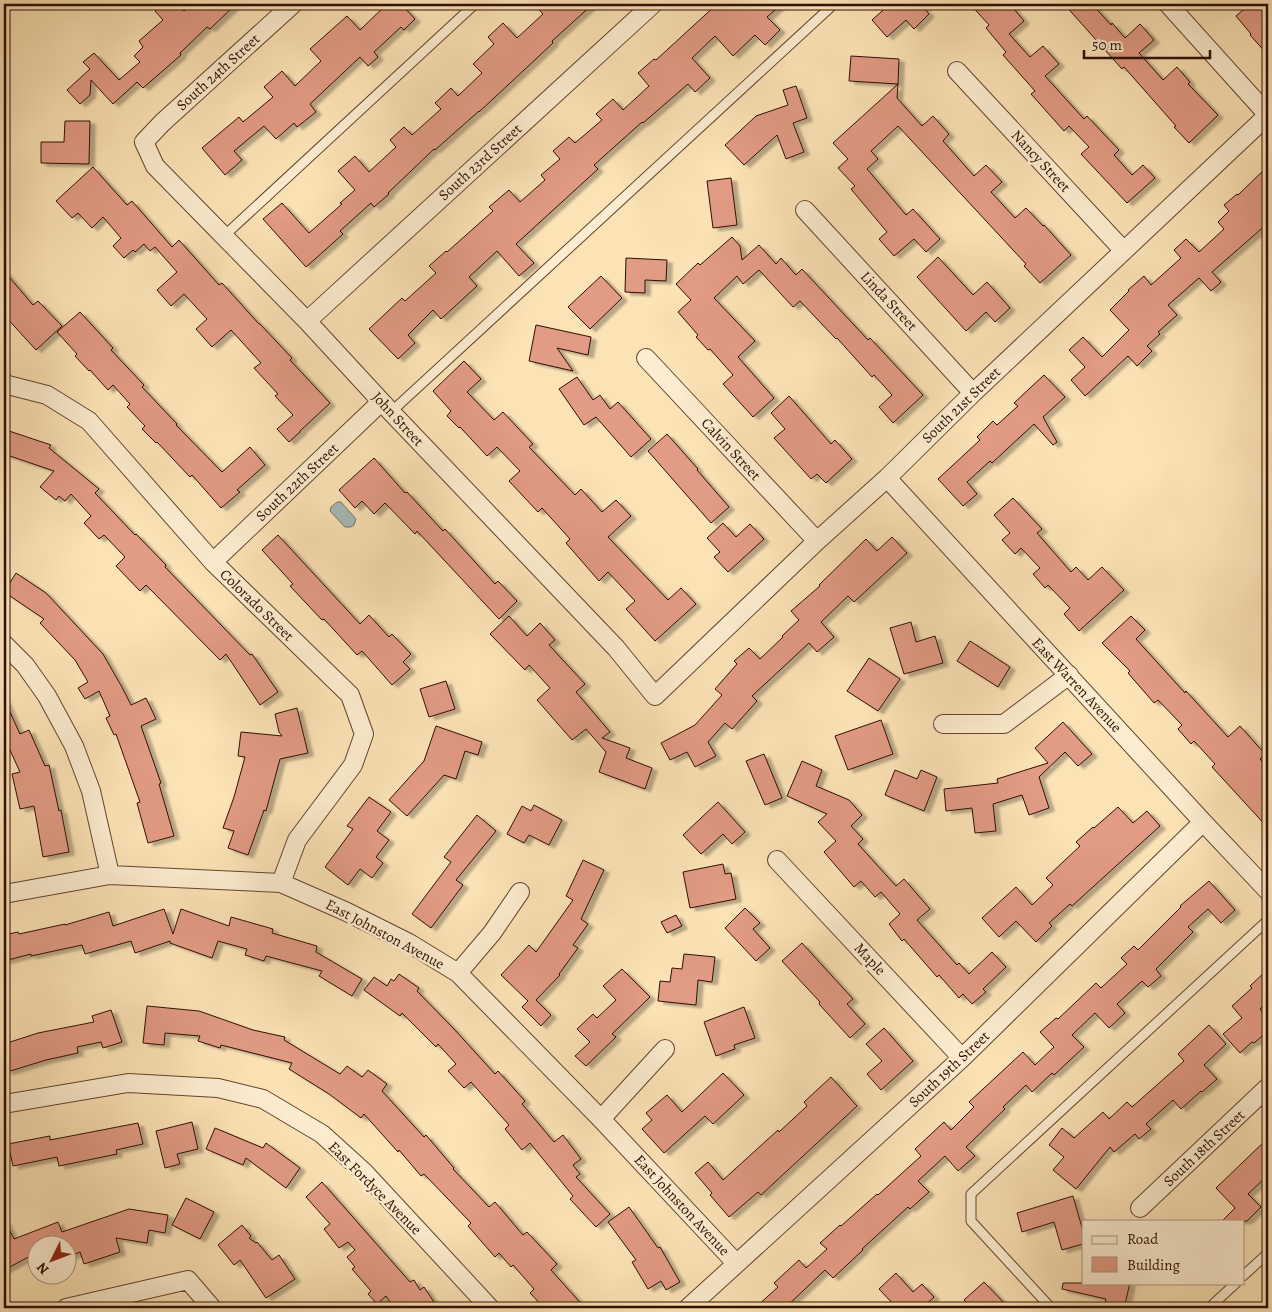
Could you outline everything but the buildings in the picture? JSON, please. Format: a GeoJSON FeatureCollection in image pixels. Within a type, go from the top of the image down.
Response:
{"type":"FeatureCollection","features":[{"type":"Feature","properties":{"kind":"street","name":"South 24th Street"},"geometry":{"type":"LineString","coordinates":[[144,142],[162,122],[293,4]]}},
{"type":"Feature","properties":{"kind":"street","name":"South 23rd Street"},"geometry":{"type":"LineString","coordinates":[[307,321],[653,4]]}},
{"type":"Feature","properties":{"kind":"street"},"geometry":{"type":"LineString","coordinates":[[1168,4],[1268,115]]}},
{"type":"Feature","properties":{"kind":"street","name":"Nancy Street"},"geometry":{"type":"LineString","coordinates":[[957,71],[1124,251]]}},
{"type":"Feature","properties":{"kind":"street","name":"South 21st Street"},"geometry":{"type":"LineString","coordinates":[[655,696],[816,541],[887,478],[973,393],[1268,115]]}},
{"type":"Feature","properties":{"kind":"street","name":"John Street"},"geometry":{"type":"LineString","coordinates":[[144,142],[156,166],[307,321],[386,407],[616,648],[655,696]]}},
{"type":"Feature","properties":{"kind":"street","name":"Linda Street"},"geometry":{"type":"LineString","coordinates":[[805,210],[973,393]]}},
{"type":"Feature","properties":{"kind":"street","name":"Calvin Street"},"geometry":{"type":"LineString","coordinates":[[646,358],[816,541]]}},
{"type":"Feature","properties":{"kind":"street","name":"Colorado Street"},"geometry":{"type":"LineString","coordinates":[[4,384],[47,395],[88,421],[212,562],[350,695],[364,734],[353,766],[297,840],[281,883]]}},
{"type":"Feature","properties":{"kind":"street","name":"South 22th Street"},"geometry":{"type":"LineString","coordinates":[[212,562],[386,407]]}},
{"type":"Feature","properties":{"kind":"street","name":"East Warren Avenue"},"geometry":{"type":"LineString","coordinates":[[887,478],[1268,891]]}},
{"type":"Feature","properties":{"kind":"street"},"geometry":{"type":"LineString","coordinates":[[4,644],[25,665],[47,696],[74,746],[91,791],[110,875]]}},
{"type":"Feature","properties":{"kind":"street"},"geometry":{"type":"LineString","coordinates":[[943,724],[1004,724],[1069,675]]}},
{"type":"Feature","properties":{"kind":"street","name":"South 19th Street"},"geometry":{"type":"LineString","coordinates":[[688,1308],[962,1058],[1203,822]]}},
{"type":"Feature","properties":{"kind":"street","name":"Maple"},"geometry":{"type":"LineString","coordinates":[[778,860],[962,1058]]}},
{"type":"Feature","properties":{"kind":"street","name":"East Johnston Avenue"},"geometry":{"type":"LineString","coordinates":[[4,894],[110,875],[281,883],[347,912],[409,943],[458,973],[601,1119],[736,1263]]}},
{"type":"Feature","properties":{"kind":"street"},"geometry":{"type":"LineString","coordinates":[[458,973],[492,933],[520,892]]}},
{"type":"Feature","properties":{"kind":"street"},"geometry":{"type":"LineString","coordinates":[[601,1119],[665,1049]]}},
{"type":"Feature","properties":{"kind":"street","name":"East Fordyce Avenue"},"geometry":{"type":"LineString","coordinates":[[4,1104],[128,1083],[218,1088],[263,1099],[322,1134],[365,1173],[490,1308]]}},
{"type":"Feature","properties":{"kind":"street","name":"South 18th Street"},"geometry":{"type":"LineString","coordinates":[[1140,1208],[1268,1088]]}},
{"type":"Feature","properties":{"kind":"street"},"geometry":{"type":"LineString","coordinates":[[66,1308],[188,1280],[212,1308]]}},
{"type":"Feature","properties":{"kind":"lane"},"geometry":{"type":"LineString","coordinates":[[224,236],[475,4]]}},
{"type":"Feature","properties":{"kind":"lane"},"geometry":{"type":"LineString","coordinates":[[386,407],[834,4]]}},
{"type":"Feature","properties":{"kind":"lane"},"geometry":{"type":"LineString","coordinates":[[1051,1308],[971,1221],[971,1194],[1268,920]]}},
{"type":"Feature","properties":{"kind":"lane"},"geometry":{"type":"LineString","coordinates":[[1244,1275],[1268,1253]]}},
{"type":"Feature","properties":{"kind":"lane"},"geometry":{"type":"LineString","coordinates":[[1209,1308],[1235,1284]]}},
{"type":"Feature","properties":{"kind":"water"},"geometry":{"type":"Polygon","coordinates":[[[337,502],[341,502],[356,519],[351,527],[345,527],[330,511],[331,507],[337,502]]]}}]}
